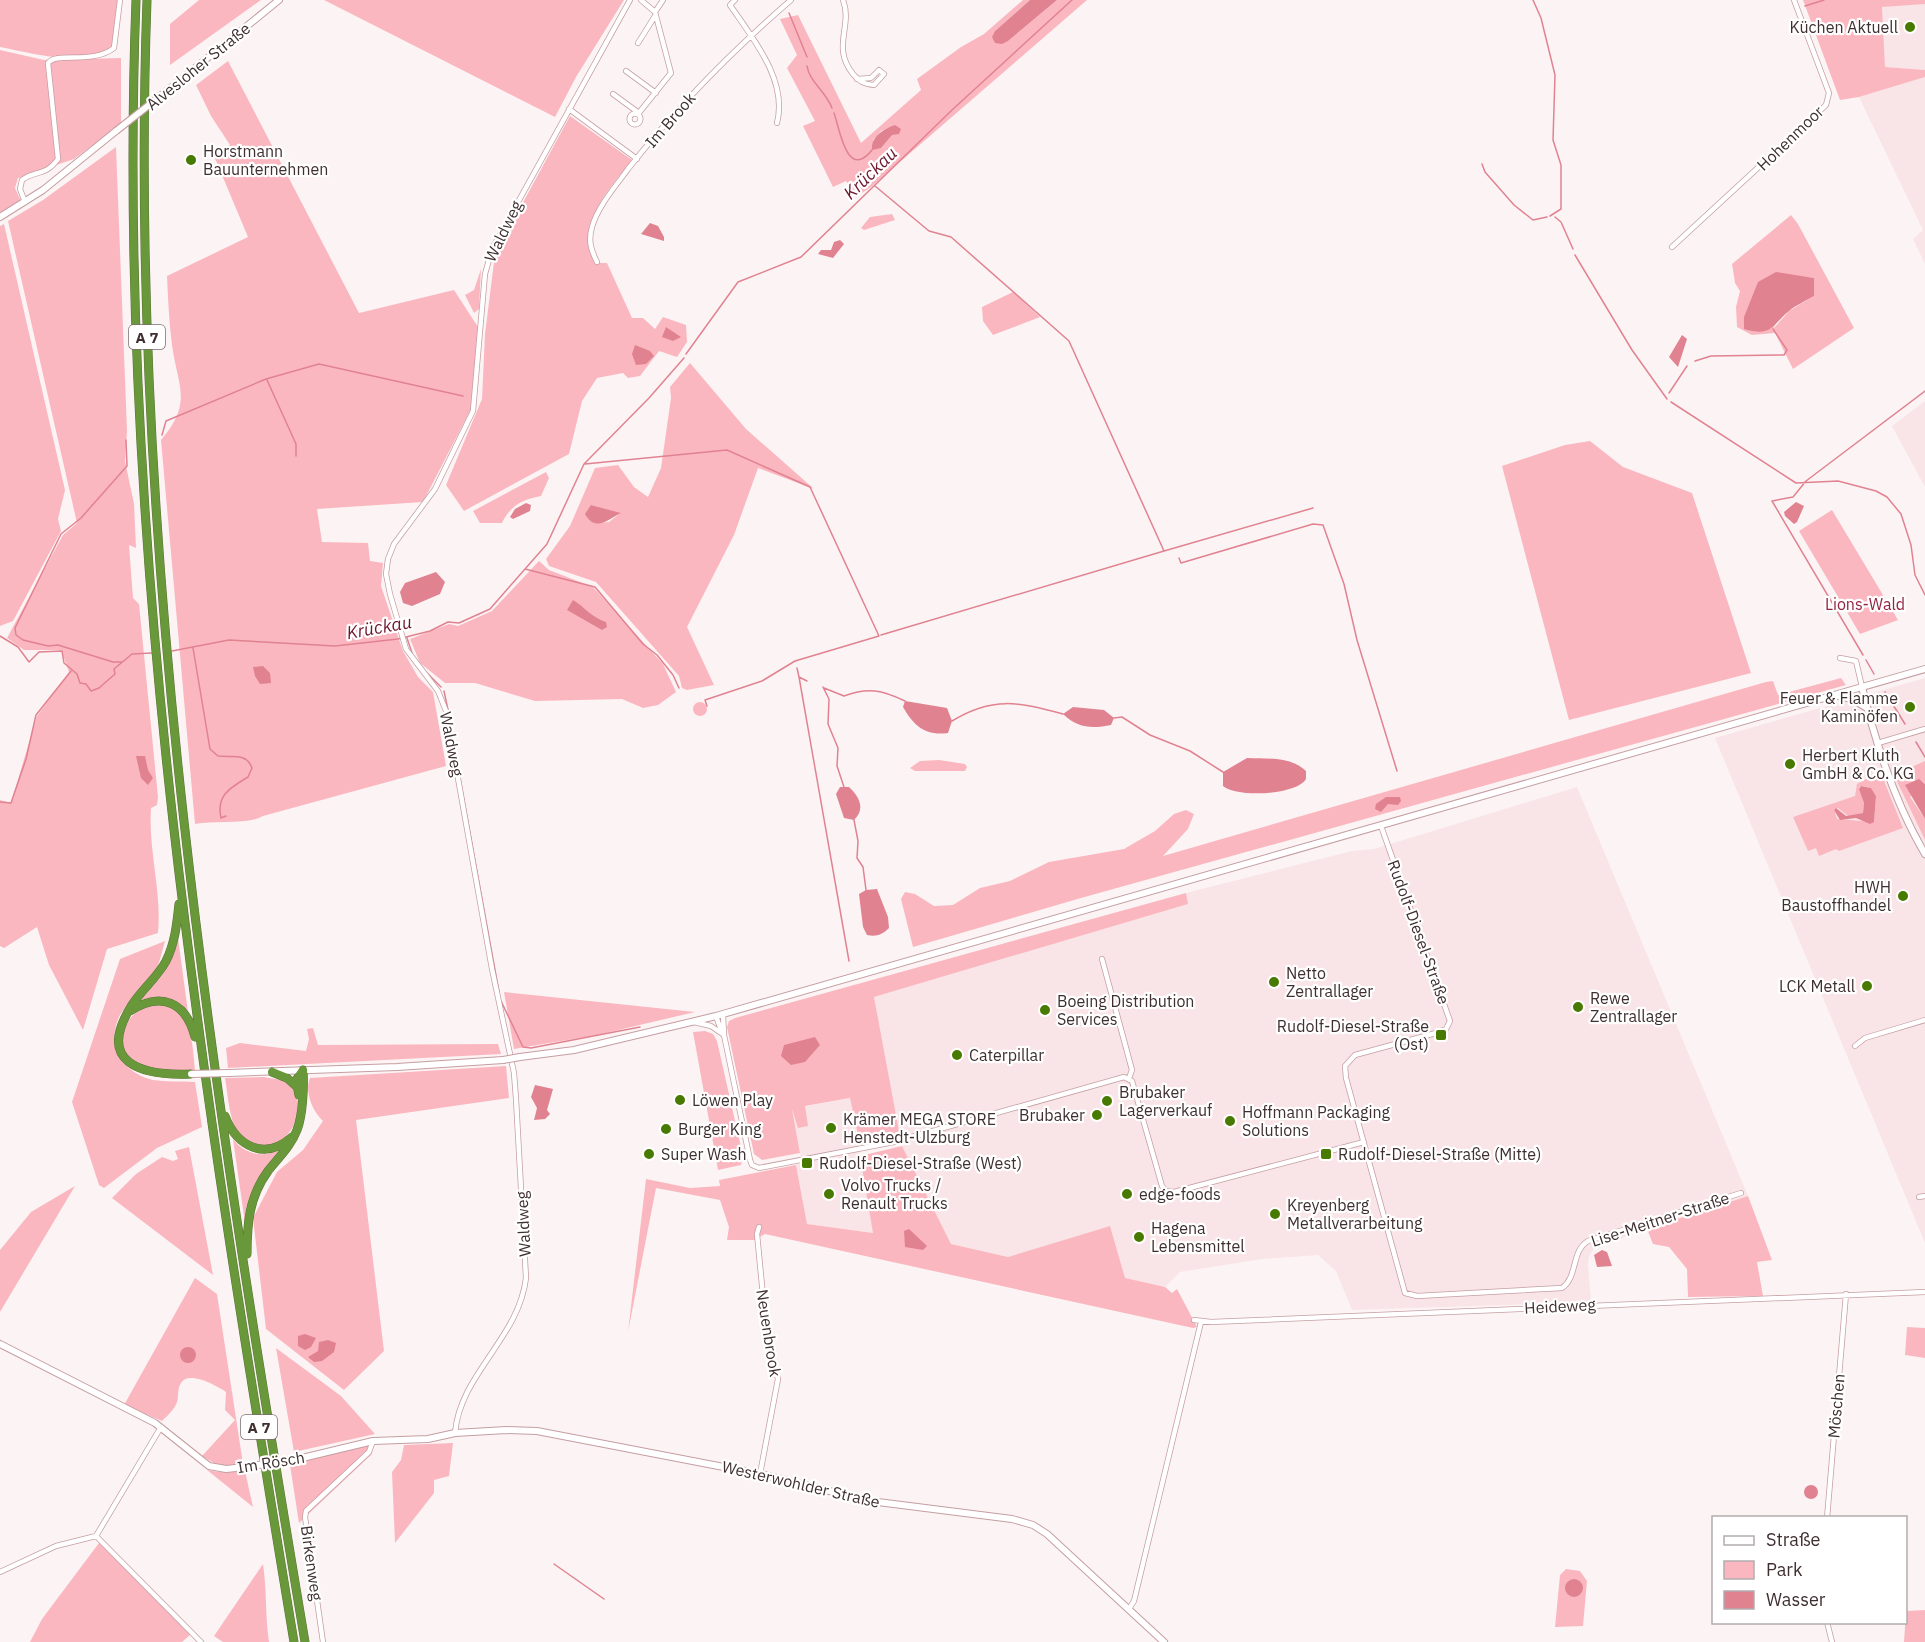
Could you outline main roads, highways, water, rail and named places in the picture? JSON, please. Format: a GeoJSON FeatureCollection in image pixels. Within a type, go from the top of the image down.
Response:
{"type":"FeatureCollection","features":[{"type":"Feature","properties":{"kind":"highway","name":"A 7"},"geometry":{"type":"LineString","coordinates":[[136,0],[133,215],[137,371],[155,646],[180,887],[203,1063],[294,1642]]}},
{"type":"Feature","properties":{"kind":"highway","name":"A 7"},"geometry":{"type":"LineString","coordinates":[[147,0],[144,215],[148,379],[167,656],[190,882],[220,1104],[305,1642]]}},
{"type":"Feature","properties":{"kind":"highway"},"geometry":{"type":"LineString","coordinates":[[180,887],[171,949],[158,975],[127,1014],[119,1040],[128,1061],[139,1070],[152,1074],[191,1074]]}},
{"type":"Feature","properties":{"kind":"highway"},"geometry":{"type":"LineString","coordinates":[[127,1014],[141,1005],[158,1000],[180,1008],[192,1026],[203,1063]]}},
{"type":"Feature","properties":{"kind":"highway"},"geometry":{"type":"LineString","coordinates":[[247,1280],[248,1224],[251,1204],[264,1178],[289,1147],[296,1134],[301,1118],[303,1070],[297,1078],[301,1099]]}},
{"type":"Feature","properties":{"kind":"highway"},"geometry":{"type":"LineString","coordinates":[[272,1072],[289,1079],[297,1087]]}},
{"type":"Feature","properties":{"kind":"highway"},"geometry":{"type":"LineString","coordinates":[[220,1104],[233,1133],[251,1148],[273,1149],[296,1134]]}},
{"type":"Feature","properties":{"kind":"water"},"geometry":{"type":"Polygon","coordinates":[[[1030,0],[1057,0],[1008,41],[1002,44],[995,43],[992,37],[995,31],[1030,0]]]}},
{"type":"Feature","properties":{"kind":"water"},"geometry":{"type":"Polygon","coordinates":[[[895,125],[901,129],[899,134],[892,135],[881,148],[872,150],[876,137],[895,125]]]}},
{"type":"Feature","properties":{"kind":"water"},"geometry":{"type":"Polygon","coordinates":[[[650,223],[658,226],[664,241],[641,234],[650,223]]]}},
{"type":"Feature","properties":{"kind":"water"},"geometry":{"type":"Polygon","coordinates":[[[840,240],[844,244],[833,258],[818,254],[821,250],[831,250],[834,242],[840,240]]]}},
{"type":"Feature","properties":{"kind":"water"},"geometry":{"type":"Polygon","coordinates":[[[1776,272],[1814,278],[1814,296],[1792,309],[1766,331],[1744,329],[1744,317],[1758,282],[1776,272]]]}},
{"type":"Feature","properties":{"kind":"water"},"geometry":{"type":"Polygon","coordinates":[[[666,327],[681,337],[673,341],[662,337],[666,327]]]}},
{"type":"Feature","properties":{"kind":"water"},"geometry":{"type":"Polygon","coordinates":[[[1682,335],[1687,339],[1678,367],[1669,357],[1682,335]]]}},
{"type":"Feature","properties":{"kind":"water"},"geometry":{"type":"Polygon","coordinates":[[[635,345],[650,351],[654,356],[646,364],[636,365],[632,354],[635,345]]]}},
{"type":"Feature","properties":{"kind":"water"},"geometry":{"type":"Polygon","coordinates":[[[1796,502],[1804,506],[1794,524],[1784,512],[1796,502]]]}},
{"type":"Feature","properties":{"kind":"water"},"geometry":{"type":"Polygon","coordinates":[[[526,503],[531,505],[530,511],[513,519],[510,517],[515,509],[526,503]]]}},
{"type":"Feature","properties":{"kind":"water"},"geometry":{"type":"Polygon","coordinates":[[[591,505],[621,513],[602,523],[593,523],[585,514],[591,505]]]}},
{"type":"Feature","properties":{"kind":"water"},"geometry":{"type":"Polygon","coordinates":[[[436,572],[445,582],[440,594],[412,606],[403,603],[400,592],[405,583],[436,572]]]}},
{"type":"Feature","properties":{"kind":"water"},"geometry":{"type":"Polygon","coordinates":[[[573,600],[592,615],[606,622],[607,627],[602,630],[567,610],[573,600]]]}},
{"type":"Feature","properties":{"kind":"water"},"geometry":{"type":"Polygon","coordinates":[[[263,666],[270,673],[271,683],[260,684],[255,676],[253,667],[263,666]]]}},
{"type":"Feature","properties":{"kind":"water"},"geometry":{"type":"Polygon","coordinates":[[[905,701],[947,708],[952,721],[948,733],[933,733],[921,728],[911,720],[903,707],[905,701]]]}},
{"type":"Feature","properties":{"kind":"water"},"geometry":{"type":"Polygon","coordinates":[[[1073,707],[1104,710],[1114,718],[1111,725],[1097,727],[1079,725],[1063,714],[1073,707]]]}},
{"type":"Feature","properties":{"kind":"water"},"geometry":{"type":"Polygon","coordinates":[[[136,756],[145,756],[148,770],[153,778],[148,785],[141,778],[136,756]]]}},
{"type":"Feature","properties":{"kind":"water"},"geometry":{"type":"Polygon","coordinates":[[[1247,758],[1278,759],[1293,763],[1306,771],[1306,779],[1291,789],[1266,793],[1241,792],[1223,786],[1223,772],[1247,758]]]}},
{"type":"Feature","properties":{"kind":"water"},"geometry":{"type":"Polygon","coordinates":[[[1919,779],[1925,784],[1925,819],[1905,785],[1919,779]]]}},
{"type":"Feature","properties":{"kind":"water"},"geometry":{"type":"Polygon","coordinates":[[[1861,786],[1871,788],[1876,796],[1874,822],[1870,824],[1856,818],[1840,820],[1834,810],[1836,808],[1846,816],[1863,813],[1864,803],[1859,789],[1861,786]]]}},
{"type":"Feature","properties":{"kind":"water"},"geometry":{"type":"Polygon","coordinates":[[[840,787],[849,787],[858,798],[860,811],[854,820],[844,818],[836,794],[840,787]]]}},
{"type":"Feature","properties":{"kind":"water"},"geometry":{"type":"Polygon","coordinates":[[[1386,797],[1400,797],[1401,801],[1398,805],[1388,804],[1381,812],[1375,809],[1376,804],[1386,797]]]}},
{"type":"Feature","properties":{"kind":"water"},"geometry":{"type":"Polygon","coordinates":[[[877,889],[888,917],[889,928],[873,936],[867,935],[863,927],[859,894],[866,890],[877,889]]]}},
{"type":"Feature","properties":{"kind":"water"},"geometry":{"type":"Polygon","coordinates":[[[815,1037],[820,1045],[805,1062],[791,1065],[781,1056],[784,1045],[815,1037]]]}},
{"type":"Feature","properties":{"kind":"water"},"geometry":{"type":"Polygon","coordinates":[[[535,1085],[553,1089],[547,1110],[550,1114],[545,1119],[534,1120],[537,1108],[531,1097],[535,1085]]]}},
{"type":"Feature","properties":{"kind":"water"},"geometry":{"type":"Polygon","coordinates":[[[909,1229],[927,1246],[923,1250],[905,1247],[904,1231],[909,1229]]]}},
{"type":"Feature","properties":{"kind":"water"},"geometry":{"type":"Polygon","coordinates":[[[1602,1250],[1607,1252],[1612,1266],[1597,1267],[1594,1255],[1602,1250]]]}},
{"type":"Feature","properties":{"kind":"water"},"geometry":{"type":"Polygon","coordinates":[[[305,1334],[316,1338],[311,1347],[305,1350],[298,1346],[298,1336],[305,1334]]]}},
{"type":"Feature","properties":{"kind":"water"},"geometry":{"type":"Polygon","coordinates":[[[328,1340],[336,1343],[334,1352],[322,1361],[314,1362],[308,1357],[318,1351],[319,1342],[328,1340]]]}},
{"type":"Feature","properties":{"kind":"water"},"geometry":{"type":"Polygon","coordinates":[[[188,1347],[196,1355],[188,1363],[180,1355],[188,1347]]]}},
{"type":"Feature","properties":{"kind":"water"},"geometry":{"type":"Polygon","coordinates":[[[1811,1485],[1816,1487],[1818,1492],[1816,1497],[1811,1499],[1806,1497],[1804,1492],[1806,1487],[1811,1485]]]}},
{"type":"Feature","properties":{"kind":"water"},"geometry":{"type":"Polygon","coordinates":[[[1574,1579],[1580,1582],[1583,1588],[1580,1594],[1574,1597],[1568,1594],[1565,1588],[1568,1582],[1574,1579]]]}},
{"type":"Feature","properties":{"kind":"waterway","name":"Krückau"},"geometry":{"type":"LineString","coordinates":[[686,354],[738,282],[801,257],[952,110],[1072,0]]}},
{"type":"Feature","properties":{"kind":"waterway"},"geometry":{"type":"LineString","coordinates":[[1533,0],[1541,18],[1555,75],[1553,140],[1561,165],[1561,209],[1550,216]]}},
{"type":"Feature","properties":{"kind":"waterway"},"geometry":{"type":"LineString","coordinates":[[1805,6],[1824,0]]}},
{"type":"Feature","properties":{"kind":"waterway"},"geometry":{"type":"LineString","coordinates":[[789,13],[807,57]]}},
{"type":"Feature","properties":{"kind":"waterway"},"geometry":{"type":"LineString","coordinates":[[807,66],[811,77],[832,108]]}},
{"type":"Feature","properties":{"kind":"waterway"},"geometry":{"type":"LineString","coordinates":[[834,113],[842,140],[851,156],[856,160],[863,158],[872,150]]}},
{"type":"Feature","properties":{"kind":"waterway"},"geometry":{"type":"LineString","coordinates":[[1482,164],[1485,172],[1514,205],[1533,220],[1547,217]]}},
{"type":"Feature","properties":{"kind":"waterway"},"geometry":{"type":"LineString","coordinates":[[875,186],[929,231],[951,237],[1069,341],[1164,551],[1313,508]]}},
{"type":"Feature","properties":{"kind":"waterway"},"geometry":{"type":"LineString","coordinates":[[1555,217],[1561,222],[1573,249]]}},
{"type":"Feature","properties":{"kind":"waterway"},"geometry":{"type":"LineString","coordinates":[[1575,255],[1632,350],[1667,399]]}},
{"type":"Feature","properties":{"kind":"waterway"},"geometry":{"type":"LineString","coordinates":[[1695,361],[1711,356],[1784,355],[1787,350],[1773,329]]}},
{"type":"Feature","properties":{"kind":"waterway","name":"Krückau"},"geometry":{"type":"LineString","coordinates":[[172,651],[229,640],[335,646],[398,639],[430,631],[448,622],[459,623],[490,609],[547,544],[584,464],[649,398],[684,358]]}},
{"type":"Feature","properties":{"kind":"waterway"},"geometry":{"type":"LineString","coordinates":[[162,435],[166,421],[266,379],[319,364],[463,396]]}},
{"type":"Feature","properties":{"kind":"waterway"},"geometry":{"type":"LineString","coordinates":[[1669,393],[1687,366]]}},
{"type":"Feature","properties":{"kind":"waterway"},"geometry":{"type":"LineString","coordinates":[[267,380],[296,444],[296,456]]}},
{"type":"Feature","properties":{"kind":"waterway"},"geometry":{"type":"LineString","coordinates":[[1863,655],[1772,501],[1793,497],[1806,481],[1925,391]]}},
{"type":"Feature","properties":{"kind":"waterway"},"geometry":{"type":"LineString","coordinates":[[1671,402],[1796,483],[1838,481],[1876,491],[1887,497],[1901,514],[1911,545],[1915,575],[1925,595]]}},
{"type":"Feature","properties":{"kind":"waterway"},"geometry":{"type":"LineString","coordinates":[[122,662],[113,662],[58,645],[48,646],[23,640],[16,635],[15,628],[61,534],[81,518],[127,466],[126,440]]}},
{"type":"Feature","properties":{"kind":"waterway"},"geometry":{"type":"LineString","coordinates":[[585,464],[727,450],[810,487],[879,636],[795,661],[762,681],[705,700],[707,706]]}},
{"type":"Feature","properties":{"kind":"waterway"},"geometry":{"type":"LineString","coordinates":[[1179,558],[1181,563],[1313,524],[1323,525],[1344,584],[1357,640],[1397,771]]}},
{"type":"Feature","properties":{"kind":"waterway"},"geometry":{"type":"LineString","coordinates":[[881,635],[1164,551]]}},
{"type":"Feature","properties":{"kind":"waterway"},"geometry":{"type":"LineString","coordinates":[[525,569],[595,587],[643,644],[657,655],[673,675],[679,688]]}},
{"type":"Feature","properties":{"kind":"waterway","name":"Krückau"},"geometry":{"type":"LineString","coordinates":[[0,636],[18,647],[29,662],[39,652],[62,651],[64,663],[77,674],[80,683],[86,684],[91,691],[99,688],[115,674],[114,669],[132,654],[152,653]]}},
{"type":"Feature","properties":{"kind":"waterway"},"geometry":{"type":"LineString","coordinates":[[407,638],[412,653]]}},
{"type":"Feature","properties":{"kind":"waterway"},"geometry":{"type":"LineString","coordinates":[[193,648],[210,749],[218,756],[242,758],[252,768],[248,777],[230,789],[223,798],[221,818],[226,816]]}},
{"type":"Feature","properties":{"kind":"waterway"},"geometry":{"type":"LineString","coordinates":[[1866,660],[1874,674]]}},
{"type":"Feature","properties":{"kind":"waterway"},"geometry":{"type":"LineString","coordinates":[[797,668],[799,677],[807,681]]}},
{"type":"Feature","properties":{"kind":"waterway"},"geometry":{"type":"LineString","coordinates":[[0,802],[11,803],[26,759],[36,715],[71,671]]}},
{"type":"Feature","properties":{"kind":"waterway"},"geometry":{"type":"LineString","coordinates":[[425,671],[441,687]]}},
{"type":"Feature","properties":{"kind":"waterway"},"geometry":{"type":"LineString","coordinates":[[799,677],[849,961]]}},
{"type":"Feature","properties":{"kind":"waterway"},"geometry":{"type":"LineString","coordinates":[[823,687],[829,699],[828,724],[838,748],[837,766],[844,787]]}},
{"type":"Feature","properties":{"kind":"waterway"},"geometry":{"type":"LineString","coordinates":[[824,688],[844,696],[860,691],[875,691],[905,701]]}},
{"type":"Feature","properties":{"kind":"waterway"},"geometry":{"type":"LineString","coordinates":[[444,691],[448,710]]}},
{"type":"Feature","properties":{"kind":"waterway"},"geometry":{"type":"LineString","coordinates":[[1885,692],[1905,724]]}},
{"type":"Feature","properties":{"kind":"waterway"},"geometry":{"type":"LineString","coordinates":[[952,721],[980,708],[1006,704],[1019,704],[1063,714]]}},
{"type":"Feature","properties":{"kind":"waterway"},"geometry":{"type":"LineString","coordinates":[[1114,718],[1122,717],[1150,735],[1190,751],[1223,772]]}},
{"type":"Feature","properties":{"kind":"waterway"},"geometry":{"type":"LineString","coordinates":[[1916,742],[1925,757]]}},
{"type":"Feature","properties":{"kind":"waterway"},"geometry":{"type":"LineString","coordinates":[[458,768],[499,992]]}},
{"type":"Feature","properties":{"kind":"waterway"},"geometry":{"type":"LineString","coordinates":[[854,820],[858,841],[857,858],[863,867],[866,890]]}},
{"type":"Feature","properties":{"kind":"waterway"},"geometry":{"type":"LineString","coordinates":[[501,1001],[523,1047],[531,1048],[640,1027]]}},
{"type":"Feature","properties":{"kind":"waterway"},"geometry":{"type":"LineString","coordinates":[[554,1564],[604,1599]]}},
{"type":"Feature","properties":{"kind":"place","name":"Küchen Aktuell"},"geometry":{"type":"Point","coordinates":[1910,27]}},
{"type":"Feature","properties":{"kind":"place","name":"Horstmann Bauunternehmen"},"geometry":{"type":"Point","coordinates":[191,160]}},
{"type":"Feature","properties":{"kind":"place","name":"Feuer & Flamme Kaminöfen"},"geometry":{"type":"Point","coordinates":[1910,707]}},
{"type":"Feature","properties":{"kind":"place","name":"Herbert Kluth GmbH & Co. KG"},"geometry":{"type":"Point","coordinates":[1790,764]}},
{"type":"Feature","properties":{"kind":"place","name":"HWH Baustoffhandel"},"geometry":{"type":"Point","coordinates":[1903,896]}},
{"type":"Feature","properties":{"kind":"place","name":"Netto Zentrallager"},"geometry":{"type":"Point","coordinates":[1274,982]}},
{"type":"Feature","properties":{"kind":"place","name":"LCK Metall"},"geometry":{"type":"Point","coordinates":[1867,986]}},
{"type":"Feature","properties":{"kind":"place","name":"Rewe Zentrallager"},"geometry":{"type":"Point","coordinates":[1578,1007]}},
{"type":"Feature","properties":{"kind":"place","name":"Boeing Distribution Services"},"geometry":{"type":"Point","coordinates":[1045,1010]}},
{"type":"Feature","properties":{"kind":"place","name":"Rudolf-Diesel-Straße (Ost)"},"geometry":{"type":"Point","coordinates":[1441,1035]}},
{"type":"Feature","properties":{"kind":"place","name":"Caterpillar"},"geometry":{"type":"Point","coordinates":[957,1055]}},
{"type":"Feature","properties":{"kind":"place","name":"Löwen Play"},"geometry":{"type":"Point","coordinates":[680,1100]}},
{"type":"Feature","properties":{"kind":"place","name":"Brubaker Lagerverkauf"},"geometry":{"type":"Point","coordinates":[1107,1101]}},
{"type":"Feature","properties":{"kind":"place","name":"Brubaker"},"geometry":{"type":"Point","coordinates":[1097,1115]}},
{"type":"Feature","properties":{"kind":"place","name":"Hoffmann Packaging Solutions"},"geometry":{"type":"Point","coordinates":[1230,1121]}},
{"type":"Feature","properties":{"kind":"place","name":"Krämer MEGA STORE Henstedt-Ulzburg"},"geometry":{"type":"Point","coordinates":[831,1128]}},
{"type":"Feature","properties":{"kind":"place","name":"Burger King"},"geometry":{"type":"Point","coordinates":[666,1129]}},
{"type":"Feature","properties":{"kind":"place","name":"Super Wash"},"geometry":{"type":"Point","coordinates":[649,1154]}},
{"type":"Feature","properties":{"kind":"place","name":"Rudolf-Diesel-Straße (Mitte)"},"geometry":{"type":"Point","coordinates":[1326,1154]}},
{"type":"Feature","properties":{"kind":"place","name":"Rudolf-Diesel-Straße (West)"},"geometry":{"type":"Point","coordinates":[807,1163]}},
{"type":"Feature","properties":{"kind":"place","name":"Volvo Trucks / Renault Trucks"},"geometry":{"type":"Point","coordinates":[829,1194]}},
{"type":"Feature","properties":{"kind":"place","name":"edge-foods"},"geometry":{"type":"Point","coordinates":[1127,1194]}},
{"type":"Feature","properties":{"kind":"place","name":"Kreyenberg Metallverarbeitung"},"geometry":{"type":"Point","coordinates":[1275,1214]}},
{"type":"Feature","properties":{"kind":"place","name":"Hagena Lebensmittel"},"geometry":{"type":"Point","coordinates":[1139,1237]}},
{"type":"Feature","properties":{"kind":"park label","name":"Lions-Wald"},"geometry":{"type":"Point","coordinates":[1865,604]}}]}
